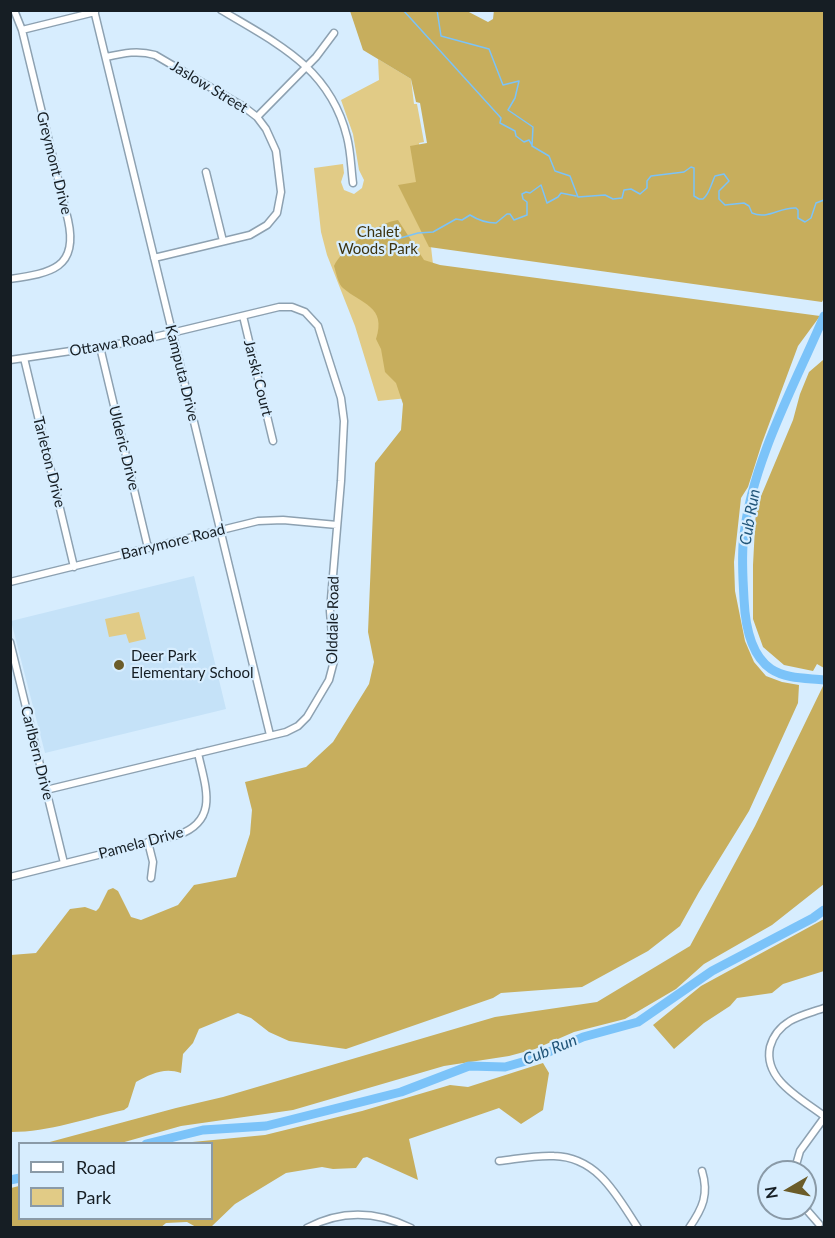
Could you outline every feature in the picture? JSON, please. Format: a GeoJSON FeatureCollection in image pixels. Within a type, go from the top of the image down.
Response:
{"type":"FeatureCollection","features":[{"type":"Feature","properties":{"kind":"street","name":"Greymont Drive"},"geometry":{"type":"LineString","coordinates":[[10,279],[53,270],[66,257],[71,240],[22,30],[14,10]]}},
{"type":"Feature","properties":{"kind":"street"},"geometry":{"type":"LineString","coordinates":[[222,10],[282,46],[307,66],[323,84],[341,118],[349,147],[353,183]]}},
{"type":"Feature","properties":{"kind":"street"},"geometry":{"type":"LineString","coordinates":[[22,30],[94,11]]}},
{"type":"Feature","properties":{"kind":"street","name":"Kamputa Drive"},"geometry":{"type":"LineString","coordinates":[[94,11],[270,735]]}},
{"type":"Feature","properties":{"kind":"street"},"geometry":{"type":"LineString","coordinates":[[257,117],[307,66],[334,33]]}},
{"type":"Feature","properties":{"kind":"street","name":"Jaslow Street"},"geometry":{"type":"LineString","coordinates":[[106,57],[135,51],[155,56],[244,107],[257,117],[267,129],[276,151],[281,192],[280,205],[272,220],[261,230],[250,235],[154,258]]}},
{"type":"Feature","properties":{"kind":"street"},"geometry":{"type":"LineString","coordinates":[[206,172],[223,241]]}},
{"type":"Feature","properties":{"kind":"street","name":"Ottawa Road"},"geometry":{"type":"LineString","coordinates":[[10,360],[100,347],[173,333],[279,307],[292,307],[305,312],[315,321]]}},
{"type":"Feature","properties":{"kind":"street","name":"Jarski Court"},"geometry":{"type":"LineString","coordinates":[[243,316],[273,441]]}},
{"type":"Feature","properties":{"kind":"street","name":"Olddale Road"},"geometry":{"type":"LineString","coordinates":[[46,790],[290,730],[303,721],[326,686],[332,673],[335,650],[330,611],[344,411],[322,333],[315,321]]}},
{"type":"Feature","properties":{"kind":"street","name":"Ulderic Drive"},"geometry":{"type":"LineString","coordinates":[[100,347],[148,548]]}},
{"type":"Feature","properties":{"kind":"street","name":"Tarleton Drive"},"geometry":{"type":"LineString","coordinates":[[24,358],[74,567]]}},
{"type":"Feature","properties":{"kind":"street","name":"Barrymore Road"},"geometry":{"type":"LineString","coordinates":[[10,582],[273,519],[337,525]]}},
{"type":"Feature","properties":{"kind":"street","name":"Carlbern Drive"},"geometry":{"type":"LineString","coordinates":[[10,642],[64,863]]}},
{"type":"Feature","properties":{"kind":"street","name":"Pamela Drive"},"geometry":{"type":"LineString","coordinates":[[10,877],[186,832],[194,827],[204,815],[208,796],[198,753]]}},
{"type":"Feature","properties":{"kind":"street"},"geometry":{"type":"LineString","coordinates":[[148,842],[153,862],[151,878]]}},
{"type":"Feature","properties":{"kind":"street"},"geometry":{"type":"LineString","coordinates":[[797,1160],[800,1151],[825,1117],[778,1079],[771,1065],[771,1043],[780,1028],[792,1020],[825,1008]]}},
{"type":"Feature","properties":{"kind":"street"},"geometry":{"type":"LineString","coordinates":[[499,1161],[555,1155],[566,1156],[585,1164],[604,1178],[638,1227]]}},
{"type":"Feature","properties":{"kind":"street"},"geometry":{"type":"LineString","coordinates":[[689,1227],[699,1211],[706,1191],[702,1171]]}},
{"type":"Feature","properties":{"kind":"street"},"geometry":{"type":"LineString","coordinates":[[307,1227],[334,1217],[362,1214],[391,1219],[411,1227]]}},
{"type":"Feature","properties":{"kind":"street"},"geometry":{"type":"LineString","coordinates":[[816,1220],[819,1224]]}},
{"type":"Feature","properties":{"kind":"shaded area","name":"Deer Park Elementary School"},"geometry":{"type":"Polygon","coordinates":[[[194,576],[226,709],[45,753],[11,621],[194,576]]]}},
{"type":"Feature","properties":{"kind":"green space"},"geometry":{"type":"Polygon","coordinates":[[[494,10],[824,11],[824,298],[822,302],[429,247],[398,185],[416,182],[410,146],[427,143],[420,103],[416,102],[411,79],[363,50],[350,11],[467,11],[488,22],[493,19],[494,10]]]}},
{"type":"Feature","properties":{"kind":"green space","name":"Chalet Woods Park"},"geometry":{"type":"Polygon","coordinates":[[[378,59],[411,79],[414,104],[417,104],[424,142],[419,143],[448,394],[378,401],[355,326],[327,255],[321,232],[314,168],[343,164],[344,173],[341,182],[344,190],[354,194],[362,188],[364,180],[359,170],[353,134],[341,100],[379,80],[378,59]]]}},
{"type":"Feature","properties":{"kind":"green space"},"geometry":{"type":"Polygon","coordinates":[[[398,220],[424,260],[440,265],[820,316],[798,346],[748,487],[741,498],[734,562],[735,591],[745,641],[754,662],[766,676],[799,685],[798,703],[749,811],[680,926],[648,951],[582,987],[501,993],[493,998],[346,1049],[289,1041],[269,1032],[251,1018],[238,1013],[199,1029],[193,1043],[183,1054],[181,1073],[163,1071],[136,1082],[128,1107],[124,1110],[54,1127],[11,1132],[11,955],[36,953],[70,909],[85,907],[96,911],[108,890],[113,888],[118,891],[131,917],[141,920],[178,905],[194,885],[236,877],[250,834],[252,810],[245,782],[306,767],[333,742],[369,684],[374,662],[368,632],[375,463],[401,430],[403,404],[396,383],[385,372],[381,349],[376,339],[378,319],[375,313],[341,286],[334,266],[338,259],[362,237],[381,225],[398,220]]]}},
{"type":"Feature","properties":{"kind":"green space"},"geometry":{"type":"Polygon","coordinates":[[[824,339],[824,668],[817,664],[813,671],[784,665],[763,647],[753,619],[753,565],[756,508],[793,420],[809,372],[823,360],[824,339]]]}},
{"type":"Feature","properties":{"kind":"green space"},"geometry":{"type":"Polygon","coordinates":[[[139,612],[146,639],[129,643],[126,634],[109,637],[105,619],[139,612]]]}},
{"type":"Feature","properties":{"kind":"green space"},"geometry":{"type":"Polygon","coordinates":[[[823,686],[824,884],[772,925],[704,964],[676,989],[625,1019],[574,1032],[535,1049],[509,1056],[444,1066],[293,1110],[181,1126],[125,1142],[50,1142],[223,1097],[495,1017],[597,1002],[690,946],[755,826],[823,686]]]}},
{"type":"Feature","properties":{"kind":"green space"},"geometry":{"type":"Polygon","coordinates":[[[824,919],[824,971],[783,984],[772,993],[737,998],[730,1006],[704,1023],[674,1049],[653,1025],[701,986],[824,919]]]}},
{"type":"Feature","properties":{"kind":"green space"},"geometry":{"type":"Polygon","coordinates":[[[543,1063],[549,1073],[543,1110],[521,1124],[499,1108],[409,1139],[418,1180],[367,1157],[363,1158],[356,1168],[322,1167],[286,1173],[235,1204],[211,1227],[196,1227],[187,1222],[166,1223],[160,1228],[11,1227],[11,1188],[18,1186],[18,1220],[213,1220],[213,1142],[192,1142],[265,1135],[362,1111],[450,1085],[468,1087],[543,1063]]]}},
{"type":"Feature","properties":{"kind":"waterway"},"geometry":{"type":"LineString","coordinates":[[403,10],[501,118],[500,123],[515,131],[516,136],[524,142],[529,140],[532,145]]}},
{"type":"Feature","properties":{"kind":"waterway"},"geometry":{"type":"LineString","coordinates":[[437,10],[441,36],[489,49],[503,85],[519,81],[515,98],[508,110],[533,127],[532,146],[549,156],[555,171],[570,176],[578,197],[605,195],[613,199],[622,198],[624,190],[631,189],[640,194],[647,188],[647,181],[651,176],[684,172],[691,167],[694,168],[694,196],[703,199],[715,176],[724,174],[729,181],[719,191],[719,199],[725,205],[744,203],[749,206],[752,213],[758,215],[796,208],[798,218],[805,222],[811,218],[816,203],[824,200]]}},
{"type":"Feature","properties":{"kind":"waterway"},"geometry":{"type":"LineString","coordinates":[[397,239],[418,233],[433,232],[456,219],[462,220],[470,215],[483,221],[496,223],[510,214],[514,220],[527,215],[527,202],[523,199],[522,194],[530,193],[541,185],[547,203],[561,193],[576,196]]}},
{"type":"Feature","properties":{"kind":"waterway","name":"Cub Run"},"geometry":{"type":"LineString","coordinates":[[824,316],[765,451],[749,507],[742,559],[746,618],[750,637],[758,655],[771,669],[783,675],[824,680]]}},
{"type":"Feature","properties":{"kind":"waterway","name":"Cub Run"},"geometry":{"type":"LineString","coordinates":[[154,1142],[203,1130],[266,1126],[401,1092],[469,1066],[505,1067],[533,1059],[583,1037],[638,1022],[712,971],[824,910]]}},
{"type":"Feature","properties":{"kind":"waterway","name":"Cub Run"},"geometry":{"type":"LineString","coordinates":[[10,1180],[18,1178]]}},
{"type":"Feature","properties":{"kind":"place","name":"Deer Park Elementary School"},"geometry":{"type":"Point","coordinates":[119,665]}}]}
